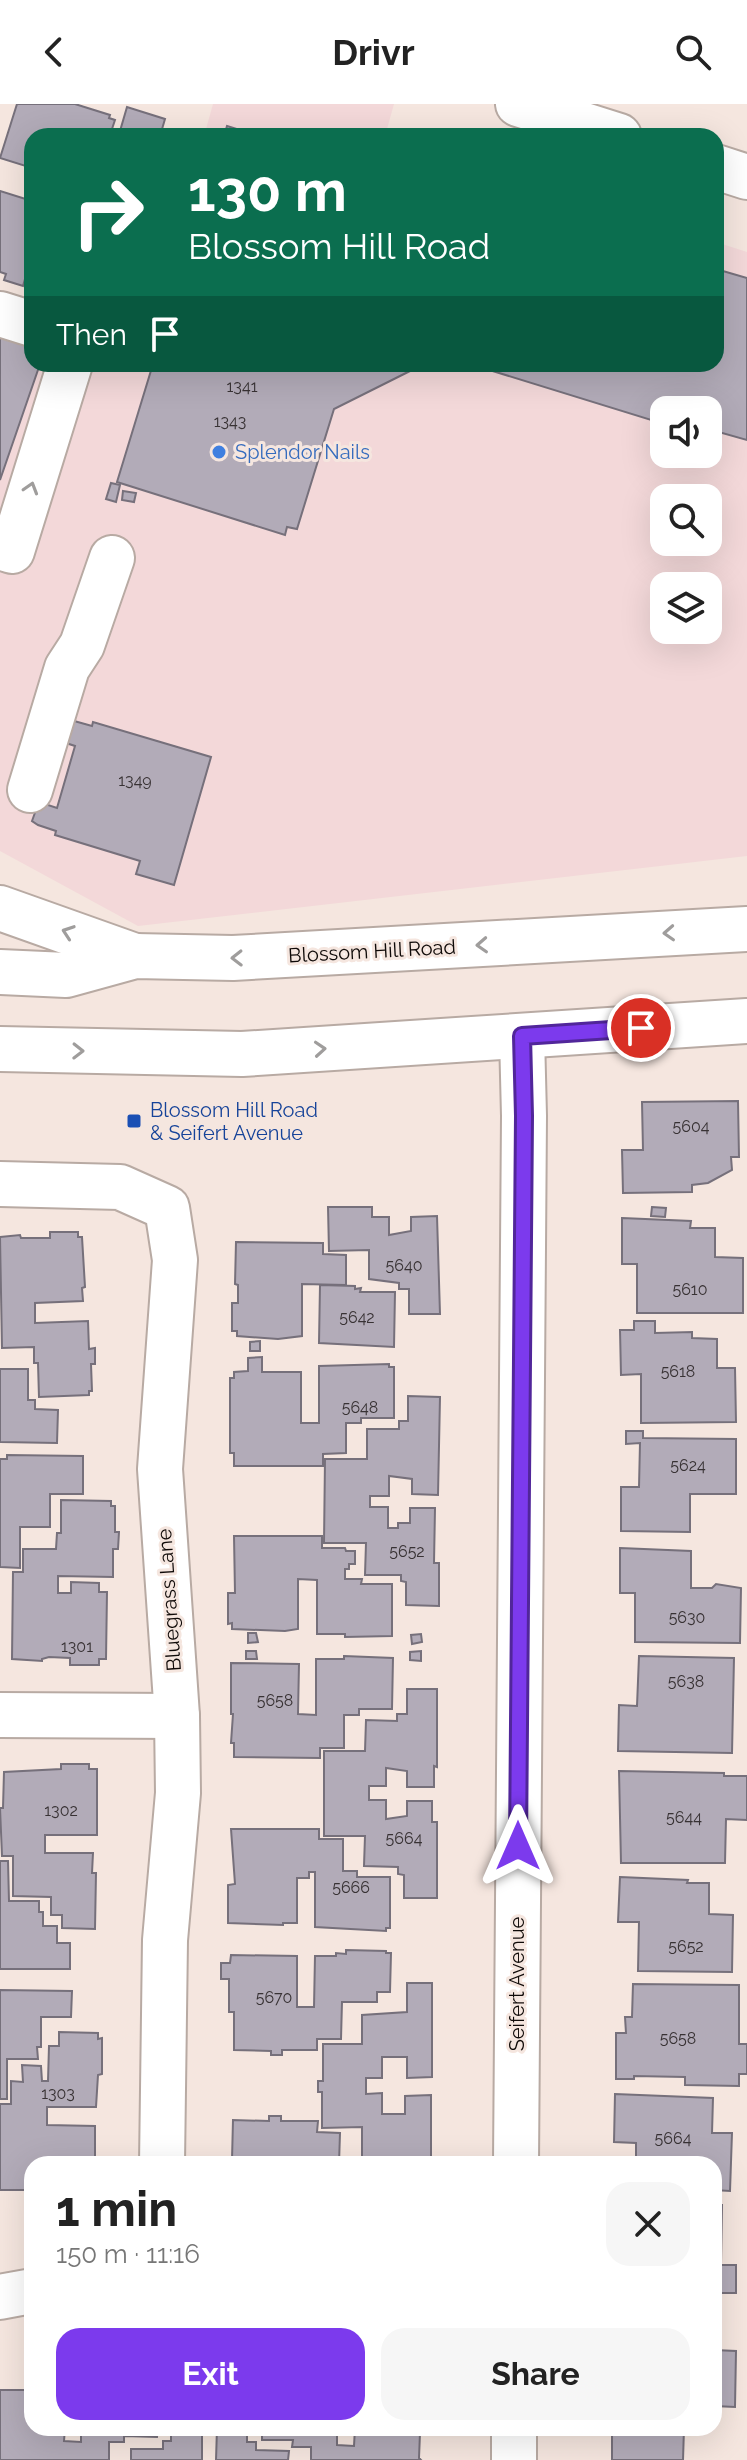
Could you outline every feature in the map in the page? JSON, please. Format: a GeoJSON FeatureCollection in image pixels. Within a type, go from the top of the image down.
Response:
{"type":"FeatureCollection","features":[{"type":"Feature","properties":{"kind":"street"},"geometry":{"type":"LineString","coordinates":[[518,104],[594,128]]}},
{"type":"Feature","properties":{"kind":"street"},"geometry":{"type":"LineString","coordinates":[[724,170],[747,177]]}},
{"type":"Feature","properties":{"kind":"street"},"geometry":{"type":"LineString","coordinates":[[0,314],[24,322]]}},
{"type":"Feature","properties":{"kind":"street"},"geometry":{"type":"LineString","coordinates":[[0,547],[12,551],[68,372]]}},
{"type":"Feature","properties":{"kind":"street"},"geometry":{"type":"LineString","coordinates":[[30,790],[67,668],[82,645],[112,558]]}},
{"type":"Feature","properties":{"kind":"street"},"geometry":{"type":"LineString","coordinates":[[0,908],[135,956]]}},
{"type":"Feature","properties":{"kind":"street","name":"Blossom Hill Road"},"geometry":{"type":"LineString","coordinates":[[0,972],[66,975],[135,956],[249,958],[747,929]]}},
{"type":"Feature","properties":{"kind":"street"},"geometry":{"type":"LineString","coordinates":[[0,1049],[242,1054],[747,1021]]}},
{"type":"Feature","properties":{"kind":"street","name":"Seifert Avenue"},"geometry":{"type":"LineString","coordinates":[[516,2156],[524,1116],[522,1036]]}},
{"type":"Feature","properties":{"kind":"street","name":"Bluegrass Lane"},"geometry":{"type":"LineString","coordinates":[[0,1184],[120,1187],[167,1208],[175,1260],[160,1469],[177,1716],[178,1793],[165,1940],[162,2156]]}},
{"type":"Feature","properties":{"kind":"street"},"geometry":{"type":"LineString","coordinates":[[0,1715],[177,1716]]}},
{"type":"Feature","properties":{"kind":"street"},"geometry":{"type":"LineString","coordinates":[[0,2297],[24,2292]]}},
{"type":"Feature","properties":{"kind":"street"},"geometry":{"type":"LineString","coordinates":[[514,2436],[514,2460]]}},
{"type":"Feature","properties":{"kind":"shaded area"},"geometry":{"type":"Polygon","coordinates":[[[213,104],[394,104],[387,128],[206,128],[213,104]]]}},
{"type":"Feature","properties":{"kind":"shaded area"},"geometry":{"type":"Polygon","coordinates":[[[724,245],[747,252],[747,856],[138,926],[0,851],[0,300],[24,348],[24,372],[724,372],[724,245]]]}},
{"type":"Feature","properties":{"kind":"building"},"geometry":{"type":"Polygon","coordinates":[[[17,104],[75,104],[110,115],[109,118],[115,120],[112,128],[24,128],[24,166],[0,158],[17,104]]]}},
{"type":"Feature","properties":{"kind":"building"},"geometry":{"type":"Polygon","coordinates":[[[127,107],[165,119],[162,128],[121,128],[127,107]]]}},
{"type":"Feature","properties":{"kind":"building"},"geometry":{"type":"Polygon","coordinates":[[[0,191],[24,198],[23,286],[4,280],[6,274],[0,272],[0,191]]]}},
{"type":"Feature","properties":{"kind":"building"},"geometry":{"type":"Polygon","coordinates":[[[724,271],[747,278],[747,440],[722,433],[722,396],[650,396],[650,420],[496,372],[724,372],[724,271]]]}},
{"type":"Feature","properties":{"kind":"building"},"geometry":{"type":"Polygon","coordinates":[[[0,325],[24,333],[24,372],[37,372],[0,480],[0,325]]]}},
{"type":"Feature","properties":{"kind":"building"},"geometry":{"type":"Polygon","coordinates":[[[151,372],[408,372],[334,409],[297,529],[287,527],[285,535],[117,482],[151,372]]]}},
{"type":"Feature","properties":{"kind":"building"},"geometry":{"type":"Polygon","coordinates":[[[111,483],[120,485],[116,502],[106,499],[111,483]]]}},
{"type":"Feature","properties":{"kind":"building"},"geometry":{"type":"Polygon","coordinates":[[[123,491],[136,493],[134,502],[122,500],[123,491]]]}},
{"type":"Feature","properties":{"kind":"building"},"geometry":{"type":"Polygon","coordinates":[[[67,719],[92,726],[93,722],[211,757],[174,885],[136,874],[140,861],[55,835],[56,831],[32,821],[37,807],[42,803],[57,808],[75,746],[60,741],[67,719]]]}},
{"type":"Feature","properties":{"kind":"building"},"geometry":{"type":"Polygon","coordinates":[[[738,1101],[739,1157],[731,1157],[732,1170],[708,1183],[692,1185],[692,1192],[623,1193],[622,1150],[643,1150],[642,1102],[738,1101]]]}},
{"type":"Feature","properties":{"kind":"building"},"geometry":{"type":"Polygon","coordinates":[[[328,1207],[372,1207],[372,1217],[389,1217],[389,1235],[411,1231],[411,1217],[437,1216],[440,1314],[409,1314],[409,1289],[399,1289],[399,1283],[369,1279],[369,1250],[329,1251],[328,1207]]]}},
{"type":"Feature","properties":{"kind":"building"},"geometry":{"type":"Polygon","coordinates":[[[652,1207],[666,1208],[665,1217],[651,1216],[652,1207]]]}},
{"type":"Feature","properties":{"kind":"building"},"geometry":{"type":"Polygon","coordinates":[[[622,1218],[691,1221],[690,1228],[715,1228],[715,1257],[743,1258],[743,1313],[637,1313],[637,1264],[622,1264],[622,1218]]]}},
{"type":"Feature","properties":{"kind":"building"},"geometry":{"type":"Polygon","coordinates":[[[50,1232],[78,1232],[78,1237],[82,1237],[83,1301],[35,1303],[35,1323],[88,1321],[89,1349],[95,1348],[95,1364],[91,1364],[92,1391],[89,1395],[39,1397],[34,1347],[2,1348],[0,1237],[50,1238],[50,1232]]]}},
{"type":"Feature","properties":{"kind":"building"},"geometry":{"type":"Polygon","coordinates":[[[236,1242],[323,1243],[323,1254],[346,1255],[346,1285],[302,1284],[302,1336],[278,1339],[237,1336],[237,1331],[232,1331],[232,1303],[238,1303],[236,1242]]]}},
{"type":"Feature","properties":{"kind":"building"},"geometry":{"type":"Polygon","coordinates":[[[320,1285],[355,1286],[355,1289],[361,1288],[360,1292],[395,1292],[394,1347],[319,1343],[320,1285]]]}},
{"type":"Feature","properties":{"kind":"building"},"geometry":{"type":"Polygon","coordinates":[[[634,1321],[655,1321],[655,1333],[692,1332],[692,1338],[717,1339],[717,1368],[735,1368],[736,1422],[641,1423],[641,1374],[621,1375],[620,1330],[634,1330],[634,1321]]]}},
{"type":"Feature","properties":{"kind":"building"},"geometry":{"type":"Polygon","coordinates":[[[260,1341],[260,1351],[250,1351],[250,1342],[260,1341]]]}},
{"type":"Feature","properties":{"kind":"building"},"geometry":{"type":"Polygon","coordinates":[[[262,1357],[262,1372],[301,1372],[301,1423],[319,1423],[319,1366],[389,1364],[389,1367],[394,1367],[394,1418],[361,1418],[361,1423],[346,1423],[346,1453],[323,1454],[323,1466],[234,1466],[234,1453],[230,1453],[230,1378],[234,1378],[234,1372],[248,1371],[248,1358],[262,1357]]]}},
{"type":"Feature","properties":{"kind":"building"},"geometry":{"type":"Polygon","coordinates":[[[0,1369],[28,1369],[28,1400],[35,1400],[35,1409],[58,1410],[57,1443],[0,1442],[0,1369]]]}},
{"type":"Feature","properties":{"kind":"building"},"geometry":{"type":"Polygon","coordinates":[[[408,1396],[440,1397],[438,1495],[412,1494],[412,1479],[389,1476],[389,1496],[370,1496],[370,1507],[388,1507],[388,1528],[398,1528],[398,1523],[410,1523],[410,1508],[435,1508],[434,1563],[439,1563],[439,1606],[406,1605],[406,1582],[401,1581],[401,1575],[365,1575],[366,1543],[324,1543],[325,1459],[367,1459],[367,1429],[399,1429],[399,1421],[408,1421],[408,1396]]]}},
{"type":"Feature","properties":{"kind":"building"},"geometry":{"type":"Polygon","coordinates":[[[626,1431],[643,1431],[643,1438],[736,1439],[736,1494],[690,1494],[690,1532],[621,1531],[621,1487],[639,1487],[640,1443],[626,1444],[626,1431]]]}},
{"type":"Feature","properties":{"kind":"building"},"geometry":{"type":"Polygon","coordinates":[[[7,1455],[83,1456],[83,1494],[50,1494],[50,1527],[20,1527],[20,1568],[0,1567],[0,1459],[7,1459],[7,1455]]]}},
{"type":"Feature","properties":{"kind":"building"},"geometry":{"type":"Polygon","coordinates":[[[61,1500],[111,1501],[111,1506],[115,1506],[115,1532],[119,1532],[118,1549],[113,1549],[113,1577],[58,1576],[58,1593],[71,1593],[71,1582],[99,1583],[99,1592],[107,1592],[106,1659],[99,1659],[99,1665],[70,1665],[70,1658],[49,1657],[42,1661],[12,1659],[13,1572],[23,1572],[23,1549],[56,1549],[57,1533],[61,1533],[61,1500]]]}},
{"type":"Feature","properties":{"kind":"building"},"geometry":{"type":"Polygon","coordinates":[[[234,1536],[322,1536],[322,1548],[355,1551],[355,1564],[349,1564],[349,1569],[345,1569],[345,1579],[362,1579],[361,1584],[392,1584],[392,1636],[317,1634],[317,1580],[298,1579],[298,1629],[232,1629],[232,1623],[228,1624],[228,1593],[235,1593],[234,1536]]]}},
{"type":"Feature","properties":{"kind":"building"},"geometry":{"type":"Polygon","coordinates":[[[620,1548],[691,1551],[691,1588],[712,1588],[716,1584],[741,1588],[740,1643],[635,1642],[635,1593],[620,1593],[620,1548]]]}},
{"type":"Feature","properties":{"kind":"building"},"geometry":{"type":"Polygon","coordinates":[[[248,1633],[256,1633],[258,1642],[248,1643],[248,1633]]]}},
{"type":"Feature","properties":{"kind":"building"},"geometry":{"type":"Polygon","coordinates":[[[421,1634],[422,1642],[412,1644],[411,1635],[421,1634]]]}},
{"type":"Feature","properties":{"kind":"building"},"geometry":{"type":"Polygon","coordinates":[[[246,1651],[256,1651],[257,1659],[246,1659],[246,1651]]]}},
{"type":"Feature","properties":{"kind":"building"},"geometry":{"type":"Polygon","coordinates":[[[421,1651],[421,1661],[410,1660],[410,1652],[421,1651]]]}},
{"type":"Feature","properties":{"kind":"building"},"geometry":{"type":"Polygon","coordinates":[[[344,1656],[393,1658],[392,1709],[359,1709],[359,1715],[344,1715],[344,1748],[320,1748],[320,1758],[234,1757],[234,1743],[231,1743],[231,1663],[299,1664],[298,1714],[316,1715],[316,1659],[344,1659],[344,1656]]]}},
{"type":"Feature","properties":{"kind":"building"},"geometry":{"type":"Polygon","coordinates":[[[639,1656],[734,1658],[732,1753],[618,1751],[619,1705],[637,1706],[639,1656]]]}},
{"type":"Feature","properties":{"kind":"building"},"geometry":{"type":"Polygon","coordinates":[[[407,1689],[437,1689],[434,1787],[407,1787],[407,1771],[386,1768],[386,1786],[369,1786],[369,1800],[386,1800],[386,1819],[407,1816],[407,1801],[432,1801],[432,1822],[437,1822],[437,1898],[404,1898],[404,1875],[398,1874],[398,1867],[364,1866],[365,1836],[324,1836],[324,1751],[365,1751],[366,1720],[397,1721],[397,1714],[407,1714],[407,1689]]]}},
{"type":"Feature","properties":{"kind":"building"},"geometry":{"type":"Polygon","coordinates":[[[61,1764],[89,1764],[89,1769],[97,1769],[97,1835],[45,1835],[45,1853],[93,1853],[92,1873],[96,1873],[95,1929],[62,1928],[62,1915],[51,1915],[51,1897],[13,1896],[13,1856],[2,1856],[0,1808],[3,1808],[4,1772],[61,1769],[61,1764]]]}},
{"type":"Feature","properties":{"kind":"building"},"geometry":{"type":"Polygon","coordinates":[[[619,1771],[747,1776],[747,1820],[726,1819],[725,1863],[621,1863],[619,1771]]]}},
{"type":"Feature","properties":{"kind":"building"},"geometry":{"type":"Polygon","coordinates":[[[231,1829],[319,1829],[319,1839],[343,1839],[343,1871],[357,1871],[357,1877],[390,1877],[390,1928],[386,1931],[315,1927],[315,1872],[309,1872],[309,1878],[297,1878],[297,1923],[228,1923],[228,1885],[235,1884],[231,1829]]]}},
{"type":"Feature","properties":{"kind":"building"},"geometry":{"type":"Polygon","coordinates":[[[0,1861],[8,1861],[9,1901],[39,1901],[43,1926],[57,1926],[57,1943],[70,1943],[70,1969],[0,1969],[0,1861]]]}},
{"type":"Feature","properties":{"kind":"building"},"geometry":{"type":"Polygon","coordinates":[[[620,1877],[709,1883],[709,1914],[733,1915],[732,1972],[638,1971],[639,1922],[618,1922],[620,1877]]]}},
{"type":"Feature","properties":{"kind":"building"},"geometry":{"type":"Polygon","coordinates":[[[346,1950],[391,1953],[390,1992],[377,1992],[377,2002],[342,2002],[341,2039],[317,2039],[317,2050],[282,2050],[282,2055],[271,2055],[271,2051],[234,2050],[234,2012],[229,2012],[229,1979],[221,1979],[221,1963],[230,1963],[231,1955],[297,1956],[297,2007],[314,2007],[315,1956],[336,1956],[336,1953],[346,1954],[346,1950]]]}},
{"type":"Feature","properties":{"kind":"building"},"geometry":{"type":"Polygon","coordinates":[[[407,1983],[432,1983],[432,2077],[407,2078],[407,2057],[382,2057],[382,2078],[366,2078],[366,2094],[382,2093],[382,2114],[405,2114],[405,2096],[431,2095],[431,2156],[362,2156],[362,2127],[322,2128],[322,2092],[318,2092],[318,2081],[323,2081],[323,2044],[362,2044],[362,2015],[407,2012],[407,1983]]]}},
{"type":"Feature","properties":{"kind":"building"},"geometry":{"type":"Polygon","coordinates":[[[633,1984],[739,1985],[739,2044],[747,2044],[747,2074],[739,2074],[739,2086],[685,2085],[685,2077],[634,2076],[634,2079],[616,2079],[616,2033],[626,2033],[625,2017],[632,2017],[633,1984]]]}},
{"type":"Feature","properties":{"kind":"building"},"geometry":{"type":"Polygon","coordinates":[[[0,1990],[72,1991],[71,2017],[41,2017],[38,2059],[7,2059],[7,2099],[0,2099],[0,1990]]]}},
{"type":"Feature","properties":{"kind":"building"},"geometry":{"type":"Polygon","coordinates":[[[59,2032],[98,2033],[98,2039],[102,2038],[102,2074],[98,2075],[96,2107],[47,2107],[47,2125],[95,2126],[95,2156],[24,2156],[24,2190],[0,2190],[0,2104],[11,2104],[11,2081],[23,2082],[22,2065],[41,2066],[42,2081],[48,2081],[49,2046],[59,2046],[59,2032]]]}},
{"type":"Feature","properties":{"kind":"building"},"geometry":{"type":"Polygon","coordinates":[[[615,2094],[713,2098],[712,2133],[732,2133],[730,2191],[722,2190],[722,2156],[636,2156],[636,2143],[614,2142],[615,2094]]]}},
{"type":"Feature","properties":{"kind":"building"},"geometry":{"type":"Polygon","coordinates":[[[269,2116],[281,2116],[281,2121],[318,2121],[317,2132],[340,2133],[339,2156],[232,2156],[233,2120],[269,2121],[269,2116]]]}},
{"type":"Feature","properties":{"kind":"building"},"geometry":{"type":"Polygon","coordinates":[[[722,2265],[736,2265],[736,2293],[722,2293],[722,2265]]]}},
{"type":"Feature","properties":{"kind":"building"},"geometry":{"type":"Polygon","coordinates":[[[722,2350],[736,2351],[735,2407],[722,2406],[722,2350]]]}},
{"type":"Feature","properties":{"kind":"building"},"geometry":{"type":"Polygon","coordinates":[[[0,2390],[24,2390],[24,2436],[64,2436],[64,2441],[81,2442],[81,2436],[124,2436],[124,2442],[109,2442],[109,2460],[0,2460],[0,2390]]]}},
{"type":"Feature","properties":{"kind":"building"},"geometry":{"type":"Polygon","coordinates":[[[171,2436],[202,2436],[202,2460],[131,2460],[131,2449],[163,2449],[163,2441],[171,2441],[171,2436]]]}},
{"type":"Feature","properties":{"kind":"building"},"geometry":{"type":"Polygon","coordinates":[[[217,2436],[247,2436],[247,2442],[256,2442],[256,2450],[289,2451],[288,2460],[216,2460],[217,2436]]]}},
{"type":"Feature","properties":{"kind":"building"},"geometry":{"type":"Polygon","coordinates":[[[262,2436],[337,2436],[337,2445],[354,2446],[355,2436],[420,2436],[421,2460],[311,2460],[311,2447],[292,2447],[293,2440],[262,2440],[262,2436]]]}},
{"type":"Feature","properties":{"kind":"building"},"geometry":{"type":"Polygon","coordinates":[[[612,2436],[684,2436],[683,2460],[612,2460],[612,2436]]]}},
{"type":"Feature","properties":{"kind":"place","name":"Splendor Nails"},"geometry":{"type":"Point","coordinates":[219,452]}},
{"type":"Feature","properties":{"kind":"place","name":"Blossom Hill Road & Seifert Avenue"},"geometry":{"type":"Point","coordinates":[134,1121]}},
{"type":"Feature","properties":{"kind":"route"},"geometry":{"type":"LineString","coordinates":[[518,1846],[522,1036],[641,1028]]}}]}
